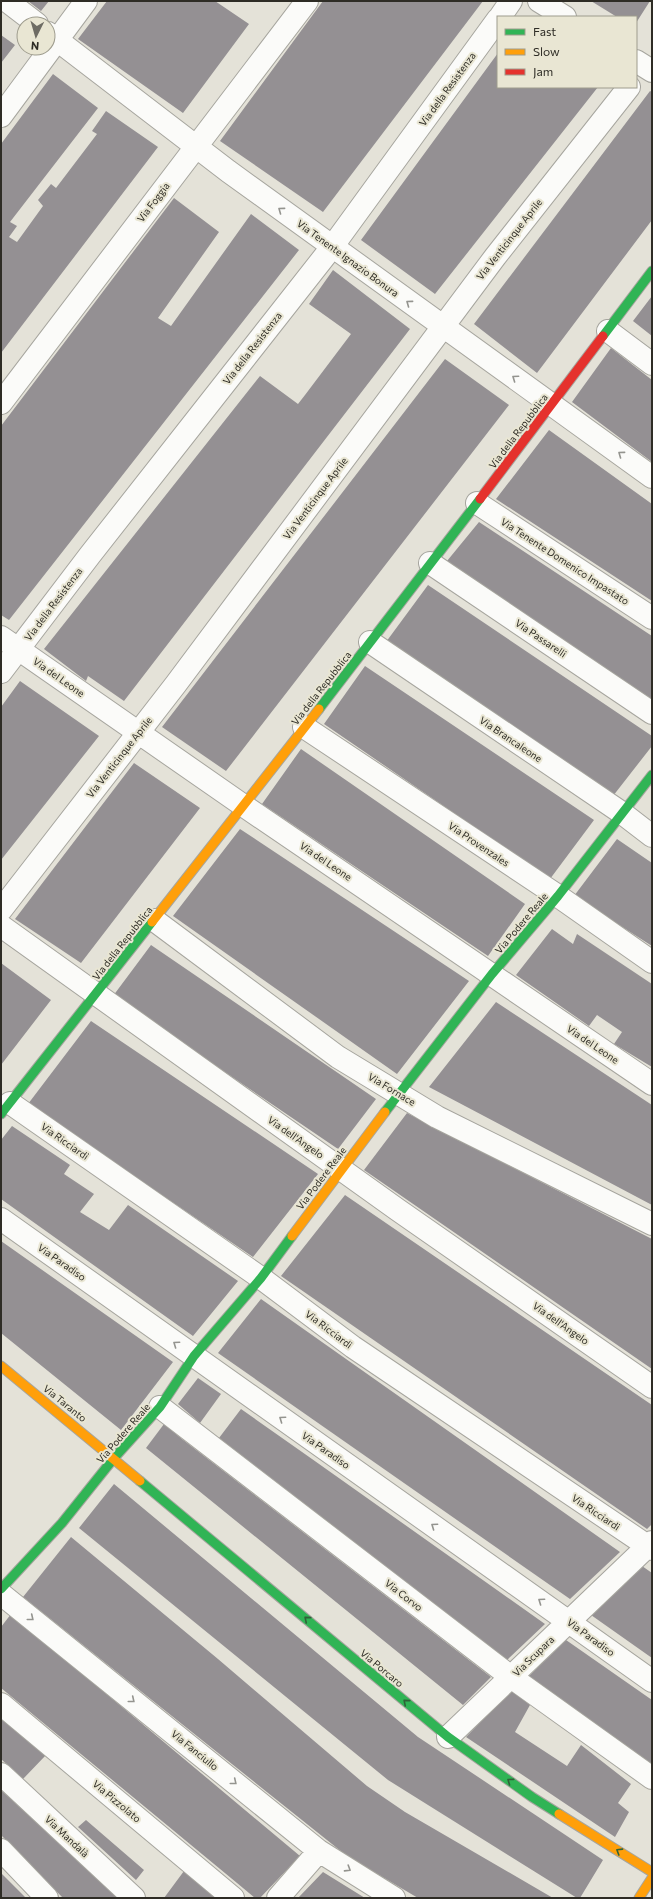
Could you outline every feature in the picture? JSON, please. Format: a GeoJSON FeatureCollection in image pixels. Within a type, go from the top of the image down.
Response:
{"type":"FeatureCollection","features":[{"type":"Feature","properties":{"kind":"street"},"geometry":{"type":"LineString","coordinates":[[7,1],[26,16]]}},
{"type":"Feature","properties":{"kind":"street"},"geometry":{"type":"LineString","coordinates":[[56,34],[86,1]]}},
{"type":"Feature","properties":{"kind":"street","name":"Via Foggia"},"geometry":{"type":"LineString","coordinates":[[1,403],[195,146],[307,1]]}},
{"type":"Feature","properties":{"kind":"street","name":"Via della Resistenza"},"geometry":{"type":"LineString","coordinates":[[500,16],[511,1]]}},
{"type":"Feature","properties":{"kind":"street"},"geometry":{"type":"LineString","coordinates":[[539,1],[563,16]]}},
{"type":"Feature","properties":{"kind":"street","name":"Via della Resistenza"},"geometry":{"type":"LineString","coordinates":[[1,672],[94,549],[332,246],[497,21]]}},
{"type":"Feature","properties":{"kind":"street","name":"Via Tenente Ignazio Bonura"},"geometry":{"type":"LineString","coordinates":[[56,39],[195,146],[442,327],[552,404],[652,477]]}},
{"type":"Feature","properties":{"kind":"street"},"geometry":{"type":"LineString","coordinates":[[1,116],[40,56]]}},
{"type":"Feature","properties":{"kind":"street","name":"Via Venticinque Aprile"},"geometry":{"type":"LineString","coordinates":[[1,910],[138,732],[495,257],[628,88]]}},
{"type":"Feature","properties":{"kind":"street","name":"Via della Repubblica"},"geometry":{"type":"LineString","coordinates":[[6,1108],[244,806],[477,503],[652,271]]}},
{"type":"Feature","properties":{"kind":"street"},"geometry":{"type":"LineString","coordinates":[[608,331],[652,364]]}},
{"type":"Feature","properties":{"kind":"street","name":"Via Tenente Domenico Impastato"},"geometry":{"type":"LineString","coordinates":[[477,503],[652,618]]}},
{"type":"Feature","properties":{"kind":"street","name":"Via Passarelli"},"geometry":{"type":"LineString","coordinates":[[430,564],[652,713]]}},
{"type":"Feature","properties":{"kind":"street","name":"Via del Leone"},"geometry":{"type":"LineString","coordinates":[[1,637],[244,806],[652,1084]]}},
{"type":"Feature","properties":{"kind":"street","name":"Via Brancaleone"},"geometry":{"type":"LineString","coordinates":[[370,642],[622,813],[652,836]]}},
{"type":"Feature","properties":{"kind":"street","name":"Via Provenzales"},"geometry":{"type":"LineString","coordinates":[[304,727],[558,896],[652,962]]}},
{"type":"Feature","properties":{"kind":"street","name":"Via Podere Reale"},"geometry":{"type":"LineString","coordinates":[[1,1589],[62,1523],[114,1458],[160,1407],[194,1356],[261,1278],[341,1169],[492,974],[558,896],[652,775]]}},
{"type":"Feature","properties":{"kind":"street","name":"Via Fornace"},"geometry":{"type":"LineString","coordinates":[[154,920],[338,1057],[400,1093],[437,1117],[652,1224]]}},
{"type":"Feature","properties":{"kind":"street","name":"Via dell'Angelo"},"geometry":{"type":"LineString","coordinates":[[1,926],[341,1169],[652,1387]]}},
{"type":"Feature","properties":{"kind":"street","name":"Via Ricciardi"},"geometry":{"type":"LineString","coordinates":[[6,1108],[261,1278],[353,1347],[651,1546]]}},
{"type":"Feature","properties":{"kind":"street","name":"Via Paradiso"},"geometry":{"type":"LineString","coordinates":[[1,1219],[652,1681]]}},
{"type":"Feature","properties":{"kind":"street","name":"Via Taranto"},"geometry":{"type":"LineString","coordinates":[[1,1366],[114,1458]]}},
{"type":"Feature","properties":{"kind":"street","name":"Via Corvo"},"geometry":{"type":"LineString","coordinates":[[160,1407],[511,1677],[652,1778]]}},
{"type":"Feature","properties":{"kind":"street","name":"Via Porcaro"},"geometry":{"type":"LineString","coordinates":[[114,1458],[448,1737],[532,1797],[652,1872]]}},
{"type":"Feature","properties":{"kind":"street","name":"Via Scupara"},"geometry":{"type":"LineString","coordinates":[[448,1737],[569,1621],[651,1546]]}},
{"type":"Feature","properties":{"kind":"street","name":"Via Fanciullo"},"geometry":{"type":"LineString","coordinates":[[1,1594],[320,1851],[394,1898]]}},
{"type":"Feature","properties":{"kind":"street","name":"Via Pizzolato"},"geometry":{"type":"LineString","coordinates":[[1,1704],[233,1898]]}},
{"type":"Feature","properties":{"kind":"street","name":"Via Mandalà"},"geometry":{"type":"LineString","coordinates":[[1,1774],[134,1898]]}},
{"type":"Feature","properties":{"kind":"street"},"geometry":{"type":"LineString","coordinates":[[1,1850],[47,1898]]}},
{"type":"Feature","properties":{"kind":"street"},"geometry":{"type":"LineString","coordinates":[[278,1898],[320,1851]]}},
{"type":"Feature","properties":{"kind":"street"},"geometry":{"type":"LineString","coordinates":[[639,1898],[652,1878]]}},
{"type":"Feature","properties":{"kind":"building"},"geometry":{"type":"Polygon","coordinates":[[[28,1],[49,1],[41,11],[28,1]]]}},
{"type":"Feature","properties":{"kind":"building"},"geometry":{"type":"Polygon","coordinates":[[[107,1],[215,1],[249,24],[183,113],[78,39],[107,1]]]}},
{"type":"Feature","properties":{"kind":"building"},"geometry":{"type":"Polygon","coordinates":[[[323,1],[483,1],[323,212],[220,141],[323,1]]]}},
{"type":"Feature","properties":{"kind":"building"},"geometry":{"type":"Polygon","coordinates":[[[591,1],[650,1],[637,21],[637,16],[615,16],[591,1]]]}},
{"type":"Feature","properties":{"kind":"building"},"geometry":{"type":"Polygon","coordinates":[[[1,35],[15,45],[1,63],[1,35]]]}},
{"type":"Feature","properties":{"kind":"building"},"geometry":{"type":"Polygon","coordinates":[[[497,54],[497,88],[597,88],[435,294],[361,240],[497,54]]]}},
{"type":"Feature","properties":{"kind":"building"},"geometry":{"type":"Polygon","coordinates":[[[53,74],[98,108],[10,222],[17,226],[9,237],[17,242],[43,206],[38,200],[51,184],[56,188],[97,134],[92,131],[106,111],[158,147],[1,353],[1,144],[53,74]]]}},
{"type":"Feature","properties":{"kind":"building"},"geometry":{"type":"Polygon","coordinates":[[[650,91],[652,92],[652,220],[537,373],[474,324],[650,91]]]}},
{"type":"Feature","properties":{"kind":"building"},"geometry":{"type":"Polygon","coordinates":[[[174,198],[219,232],[158,318],[171,326],[251,214],[299,250],[9,620],[1,615],[1,426],[174,198]]]}},
{"type":"Feature","properties":{"kind":"building"},"geometry":{"type":"Polygon","coordinates":[[[333,270],[410,329],[124,701],[88,676],[86,681],[44,649],[260,376],[298,404],[305,395],[351,334],[309,304],[333,270]]]}},
{"type":"Feature","properties":{"kind":"building"},"geometry":{"type":"Polygon","coordinates":[[[652,296],[652,336],[633,321],[652,296]]]}},
{"type":"Feature","properties":{"kind":"building"},"geometry":{"type":"Polygon","coordinates":[[[611,348],[652,380],[652,462],[572,402],[611,348]]]}},
{"type":"Feature","properties":{"kind":"building"},"geometry":{"type":"Polygon","coordinates":[[[445,359],[509,405],[226,771],[162,727],[445,359]]]}},
{"type":"Feature","properties":{"kind":"building"},"geometry":{"type":"Polygon","coordinates":[[[549,430],[652,504],[652,601],[496,499],[549,430]]]}},
{"type":"Feature","properties":{"kind":"building"},"geometry":{"type":"Polygon","coordinates":[[[479,522],[652,636],[652,701],[447,561],[479,522]]]}},
{"type":"Feature","properties":{"kind":"building"},"geometry":{"type":"Polygon","coordinates":[[[428,585],[652,736],[652,746],[613,796],[386,642],[428,585]]]}},
{"type":"Feature","properties":{"kind":"building"},"geometry":{"type":"Polygon","coordinates":[[[365,666],[594,820],[550,879],[324,724],[365,666]]]}},
{"type":"Feature","properties":{"kind":"building"},"geometry":{"type":"Polygon","coordinates":[[[20,681],[99,736],[1,860],[1,707],[20,681]]]}},
{"type":"Feature","properties":{"kind":"building"},"geometry":{"type":"Polygon","coordinates":[[[301,749],[525,904],[488,956],[262,804],[301,749]]]}},
{"type":"Feature","properties":{"kind":"building"},"geometry":{"type":"Polygon","coordinates":[[[134,763],[200,808],[81,963],[15,919],[134,763]]]}},
{"type":"Feature","properties":{"kind":"building"},"geometry":{"type":"Polygon","coordinates":[[[240,829],[469,981],[397,1074],[173,916],[240,829]]]}},
{"type":"Feature","properties":{"kind":"building"},"geometry":{"type":"Polygon","coordinates":[[[617,839],[652,863],[652,946],[574,896],[617,839]]]}},
{"type":"Feature","properties":{"kind":"building"},"geometry":{"type":"Polygon","coordinates":[[[552,929],[573,944],[577,934],[652,984],[652,1067],[614,1044],[622,1032],[597,1015],[589,1026],[516,975],[552,929]]]}},
{"type":"Feature","properties":{"kind":"building"},"geometry":{"type":"Polygon","coordinates":[[[151,945],[376,1099],[338,1149],[113,996],[151,945]]]}},
{"type":"Feature","properties":{"kind":"building"},"geometry":{"type":"Polygon","coordinates":[[[1,963],[51,1000],[1,1065],[1,963]]]}},
{"type":"Feature","properties":{"kind":"building"},"geometry":{"type":"Polygon","coordinates":[[[496,1002],[652,1105],[652,1205],[429,1087],[496,1002]]]}},
{"type":"Feature","properties":{"kind":"building"},"geometry":{"type":"Polygon","coordinates":[[[91,1021],[318,1174],[253,1257],[28,1104],[91,1021]]]}},
{"type":"Feature","properties":{"kind":"building"},"geometry":{"type":"Polygon","coordinates":[[[407,1113],[652,1239],[652,1369],[364,1170],[407,1113]]]}},
{"type":"Feature","properties":{"kind":"building"},"geometry":{"type":"Polygon","coordinates":[[[12,1126],[70,1165],[64,1174],[94,1194],[80,1212],[109,1230],[128,1205],[238,1281],[193,1336],[1,1199],[1,1140],[12,1126]]]}},
{"type":"Feature","properties":{"kind":"building"},"geometry":{"type":"Polygon","coordinates":[[[345,1195],[652,1405],[652,1524],[647,1529],[281,1276],[345,1195]]]}},
{"type":"Feature","properties":{"kind":"building"},"geometry":{"type":"Polygon","coordinates":[[[1,1241],[173,1362],[121,1430],[1,1333],[1,1241]]]}},
{"type":"Feature","properties":{"kind":"building"},"geometry":{"type":"Polygon","coordinates":[[[261,1299],[620,1552],[570,1599],[218,1353],[261,1299]]]}},
{"type":"Feature","properties":{"kind":"building"},"geometry":{"type":"Polygon","coordinates":[[[198,1378],[221,1394],[200,1423],[178,1404],[198,1378]]]}},
{"type":"Feature","properties":{"kind":"building"},"geometry":{"type":"Polygon","coordinates":[[[241,1409],[545,1624],[507,1660],[219,1438],[241,1409]]]}},
{"type":"Feature","properties":{"kind":"building"},"geometry":{"type":"Polygon","coordinates":[[[164,1424],[491,1677],[463,1705],[146,1448],[164,1424]]]}},
{"type":"Feature","properties":{"kind":"building"},"geometry":{"type":"Polygon","coordinates":[[[114,1484],[418,1737],[603,1860],[580,1898],[577,1898],[388,1780],[79,1528],[114,1484]]]}},
{"type":"Feature","properties":{"kind":"building"},"geometry":{"type":"Polygon","coordinates":[[[71,1537],[218,1659],[367,1786],[405,1812],[553,1898],[418,1898],[347,1856],[23,1597],[71,1537]]]}},
{"type":"Feature","properties":{"kind":"building"},"geometry":{"type":"Polygon","coordinates":[[[642,1566],[652,1573],[652,1658],[591,1615],[642,1566]]]}},
{"type":"Feature","properties":{"kind":"building"},"geometry":{"type":"Polygon","coordinates":[[[11,1614],[300,1856],[260,1898],[255,1898],[1,1688],[1,1627],[11,1614]]]}},
{"type":"Feature","properties":{"kind":"building"},"geometry":{"type":"Polygon","coordinates":[[[566,1640],[652,1700],[652,1771],[528,1677],[566,1640]]]}},
{"type":"Feature","properties":{"kind":"building"},"geometry":{"type":"Polygon","coordinates":[[[511,1690],[530,1705],[515,1732],[567,1766],[581,1745],[631,1784],[618,1803],[629,1812],[615,1837],[466,1737],[511,1690]]]}},
{"type":"Feature","properties":{"kind":"building"},"geometry":{"type":"Polygon","coordinates":[[[1,1717],[46,1755],[23,1779],[1,1759],[1,1717]]]}},
{"type":"Feature","properties":{"kind":"building"},"geometry":{"type":"Polygon","coordinates":[[[1,1790],[120,1898],[63,1898],[1,1835],[1,1790]]]}},
{"type":"Feature","properties":{"kind":"building"},"geometry":{"type":"Polygon","coordinates":[[[86,1820],[144,1870],[136,1880],[78,1827],[86,1820]]]}},
{"type":"Feature","properties":{"kind":"building"},"geometry":{"type":"Polygon","coordinates":[[[184,1871],[216,1898],[164,1898],[184,1871]]]}},
{"type":"Feature","properties":{"kind":"building"},"geometry":{"type":"Polygon","coordinates":[[[323,1872],[365,1898],[298,1898],[323,1872]]]}},
{"type":"Feature","properties":{"kind":"building"},"geometry":{"type":"Polygon","coordinates":[[[1,1873],[26,1898],[1,1898],[1,1873]]]}},
{"type":"Feature","properties":{"kind":"traffic: fast"},"geometry":{"type":"LineString","coordinates":[[603,336],[652,271]]}},
{"type":"Feature","properties":{"kind":"traffic: fast"},"geometry":{"type":"LineString","coordinates":[[319,709],[480,499]]}},
{"type":"Feature","properties":{"kind":"traffic: fast"},"geometry":{"type":"LineString","coordinates":[[385,1112],[492,974],[558,896],[652,775]]}},
{"type":"Feature","properties":{"kind":"traffic: fast"},"geometry":{"type":"LineString","coordinates":[[1,1114],[152,922]]}},
{"type":"Feature","properties":{"kind":"traffic: fast"},"geometry":{"type":"LineString","coordinates":[[1,1589],[62,1523],[114,1458],[160,1407],[194,1356],[261,1278],[292,1236]]}},
{"type":"Feature","properties":{"kind":"traffic: fast"},"geometry":{"type":"LineString","coordinates":[[140,1481],[448,1737],[532,1797],[559,1814]]}},
{"type":"Feature","properties":{"kind":"traffic: slow"},"geometry":{"type":"LineString","coordinates":[[152,922],[319,709]]}},
{"type":"Feature","properties":{"kind":"traffic: slow"},"geometry":{"type":"LineString","coordinates":[[292,1236],[385,1112]]}},
{"type":"Feature","properties":{"kind":"traffic: slow"},"geometry":{"type":"LineString","coordinates":[[1,1366],[140,1481]]}},
{"type":"Feature","properties":{"kind":"traffic: slow"},"geometry":{"type":"LineString","coordinates":[[559,1814],[652,1872]]}},
{"type":"Feature","properties":{"kind":"traffic: slow"},"geometry":{"type":"LineString","coordinates":[[639,1898],[652,1878]]}},
{"type":"Feature","properties":{"kind":"traffic: jam"},"geometry":{"type":"LineString","coordinates":[[480,499],[603,336]]}}]}
